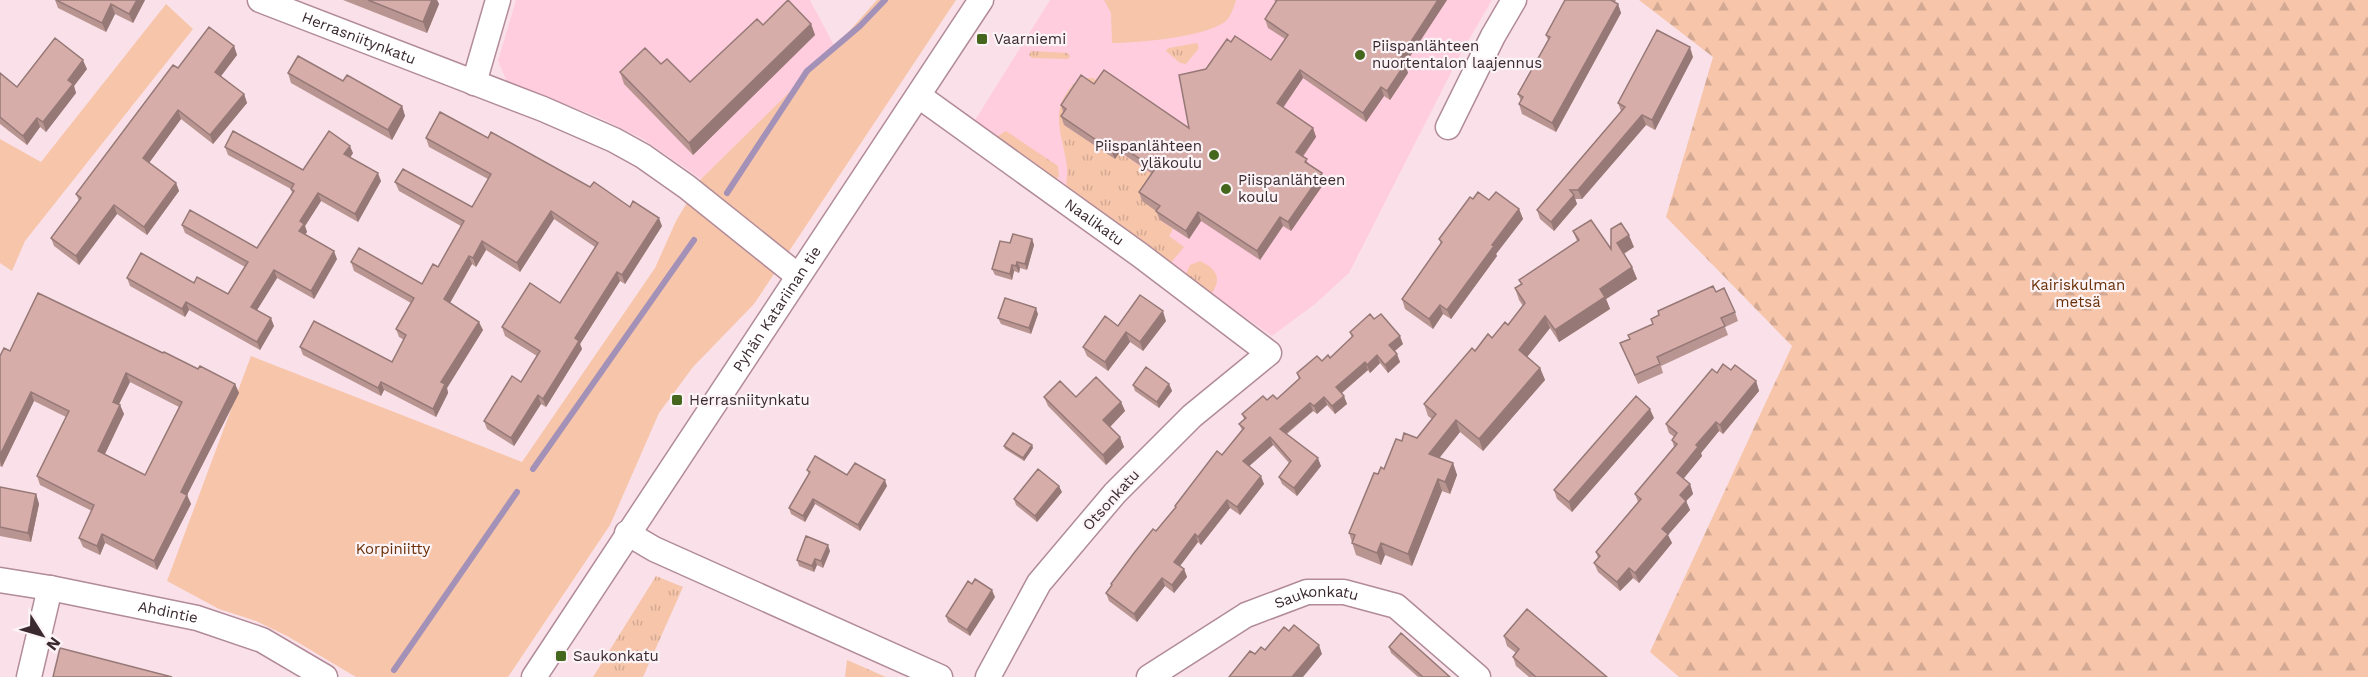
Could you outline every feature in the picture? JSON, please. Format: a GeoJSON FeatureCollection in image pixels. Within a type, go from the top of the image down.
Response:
{"type":"FeatureCollection","features":[{"type":"Feature","properties":{"kind":"street","name":"Herrasniitynkatu"},"geometry":{"type":"LineString","coordinates":[[260,0],[590,128],[643,156],[687,187],[798,276]]}},
{"type":"Feature","properties":{"kind":"street"},"geometry":{"type":"LineString","coordinates":[[474,83],[498,0]]}},
{"type":"Feature","properties":{"kind":"street","name":"Pyhän Katariinan tie"},"geometry":{"type":"LineString","coordinates":[[534,677],[981,0]]}},
{"type":"Feature","properties":{"kind":"street"},"geometry":{"type":"LineString","coordinates":[[1448,127],[1493,36],[1514,0]]}},
{"type":"Feature","properties":{"kind":"street","name":"Naalikatu"},"geometry":{"type":"LineString","coordinates":[[919,96],[1148,260],[1269,352]]}},
{"type":"Feature","properties":{"kind":"street","name":"Otsonkatu"},"geometry":{"type":"LineString","coordinates":[[988,677],[1039,583],[1115,493],[1192,416],[1269,352]]}},
{"type":"Feature","properties":{"kind":"street"},"geometry":{"type":"LineString","coordinates":[[627,533],[654,549],[940,677]]}},
{"type":"Feature","properties":{"kind":"street","name":"Ahdintie"},"geometry":{"type":"LineString","coordinates":[[0,580],[197,618],[262,640],[325,677]]}},
{"type":"Feature","properties":{"kind":"street"},"geometry":{"type":"LineString","coordinates":[[29,677],[50,588]]}},
{"type":"Feature","properties":{"kind":"street","name":"Saukonkatu"},"geometry":{"type":"LineString","coordinates":[[1149,677],[1246,615],[1306,592],[1344,592],[1396,606],[1478,677]]}},
{"type":"Feature","properties":{"kind":"shaded area"},"geometry":{"type":"Polygon","coordinates":[[[516,0],[810,0],[835,47],[701,179],[643,139],[596,116],[507,82],[498,61],[516,0]]]}},
{"type":"Feature","properties":{"kind":"shaded area","name":"Piispanlähteen koulu"},"geometry":{"type":"Polygon","coordinates":[[[1050,0],[1492,0],[1460,55],[1349,273],[1315,304],[1272,336],[974,129],[972,125],[1050,0]]]}},
{"type":"Feature","properties":{"kind":"green space","name":"Korpiniitty"},"geometry":{"type":"Polygon","coordinates":[[[877,0],[956,0],[754,304],[693,367],[659,413],[610,525],[508,677],[356,677],[287,636],[256,621],[219,609],[167,581],[251,356],[522,462],[655,268],[676,221],[701,179],[835,47],[877,0]]]}},
{"type":"Feature","properties":{"kind":"green space"},"geometry":{"type":"Polygon","coordinates":[[[1104,0],[1236,0],[1226,21],[1216,27],[1188,35],[1112,43],[1111,13],[1104,0]]]}},
{"type":"Feature","properties":{"kind":"green space","name":"Kairiskulman metsä"},"geometry":{"type":"Polygon","coordinates":[[[1639,0],[2368,0],[2368,677],[1679,677],[1650,652],[1792,346],[1666,217],[1713,57],[1639,0]]]}},
{"type":"Feature","properties":{"kind":"green space"},"geometry":{"type":"Polygon","coordinates":[[[166,4],[193,29],[25,241],[12,271],[0,263],[0,139],[41,162],[166,4]]]}},
{"type":"Feature","properties":{"kind":"green space"},"geometry":{"type":"Polygon","coordinates":[[[1197,43],[1199,48],[1186,64],[1180,63],[1166,51],[1168,48],[1197,43]]]}},
{"type":"Feature","properties":{"kind":"green space"},"geometry":{"type":"Polygon","coordinates":[[[1031,51],[1068,53],[1070,57],[1068,59],[1032,58],[1029,55],[1031,51]]]}},
{"type":"Feature","properties":{"kind":"green space"},"geometry":{"type":"Polygon","coordinates":[[[1080,78],[1094,78],[1096,81],[1064,125],[1079,135],[1084,128],[1158,178],[1163,215],[1160,220],[1173,229],[1169,236],[1184,247],[1169,265],[1067,190],[1067,167],[1060,130],[1060,110],[1069,89],[1080,78]]]}},
{"type":"Feature","properties":{"kind":"green space"},"geometry":{"type":"Polygon","coordinates":[[[1006,131],[1058,166],[1059,176],[1055,181],[997,140],[998,136],[1006,131]]]}},
{"type":"Feature","properties":{"kind":"green space"},"geometry":{"type":"Polygon","coordinates":[[[1200,261],[1211,267],[1216,275],[1216,284],[1210,295],[1185,276],[1190,265],[1200,261]]]}},
{"type":"Feature","properties":{"kind":"green space"},"geometry":{"type":"Polygon","coordinates":[[[656,576],[683,587],[643,677],[593,677],[656,576]]]}},
{"type":"Feature","properties":{"kind":"green space"},"geometry":{"type":"Polygon","coordinates":[[[847,660],[886,677],[845,677],[847,660]]]}},
{"type":"Feature","properties":{"kind":"building"},"geometry":{"type":"Polygon","coordinates":[[[56,0],[137,0],[129,14],[111,4],[102,23],[56,0]]]}},
{"type":"Feature","properties":{"kind":"building"},"geometry":{"type":"Polygon","coordinates":[[[368,0],[432,0],[423,22],[368,0]]]}},
{"type":"Feature","properties":{"kind":"building"},"geometry":{"type":"Polygon","coordinates":[[[788,0],[811,24],[689,143],[620,72],[645,48],[661,64],[667,59],[690,82],[757,19],[763,25],[788,0]]]}},
{"type":"Feature","properties":{"kind":"building","name":"Piispanlähteen yläkoulu"},"geometry":{"type":"Polygon","coordinates":[[[1277,0],[1438,0],[1399,60],[1405,64],[1387,91],[1381,87],[1363,113],[1300,70],[1277,103],[1313,128],[1296,152],[1307,159],[1305,162],[1322,173],[1288,222],[1280,217],[1257,251],[1198,212],[1186,231],[1156,211],[1160,206],[1139,192],[1155,169],[1116,143],[1111,150],[1061,116],[1066,109],[1061,105],[1081,75],[1094,84],[1104,70],[1189,128],[1179,75],[1206,69],[1227,39],[1231,42],[1235,36],[1271,60],[1288,35],[1265,19],[1277,0]]]}},
{"type":"Feature","properties":{"kind":"building"},"geometry":{"type":"Polygon","coordinates":[[[1565,0],[1611,0],[1618,4],[1552,123],[1519,104],[1523,97],[1518,94],[1550,37],[1546,35],[1565,0]]]}},
{"type":"Feature","properties":{"kind":"building"},"geometry":{"type":"Polygon","coordinates":[[[209,27],[234,46],[215,72],[244,94],[210,135],[178,110],[143,158],[176,183],[144,227],[114,205],[76,256],[51,238],[81,198],[76,194],[173,65],[178,68],[209,27]]]}},
{"type":"Feature","properties":{"kind":"building"},"geometry":{"type":"Polygon","coordinates":[[[1657,30],[1690,47],[1652,120],[1642,115],[1578,190],[1570,190],[1574,195],[1551,222],[1537,210],[1625,107],[1618,103],[1657,30]]]}},
{"type":"Feature","properties":{"kind":"building"},"geometry":{"type":"Polygon","coordinates":[[[55,38],[83,60],[68,80],[73,84],[43,122],[37,118],[23,136],[0,117],[0,73],[17,87],[55,38]]]}},
{"type":"Feature","properties":{"kind":"building"},"geometry":{"type":"Polygon","coordinates":[[[298,56],[343,81],[347,75],[402,106],[388,130],[288,73],[298,56]]]}},
{"type":"Feature","properties":{"kind":"building"},"geometry":{"type":"Polygon","coordinates":[[[440,112],[488,138],[491,132],[590,187],[594,182],[630,207],[633,201],[659,218],[622,275],[617,272],[575,338],[579,341],[543,399],[538,395],[511,438],[484,421],[512,376],[521,382],[540,351],[502,327],[530,283],[560,303],[598,243],[551,211],[517,263],[482,241],[473,258],[469,256],[444,299],[479,322],[441,382],[445,384],[433,409],[381,382],[378,388],[300,347],[314,321],[392,362],[406,335],[396,329],[414,298],[351,262],[359,248],[422,284],[433,264],[438,267],[464,221],[395,182],[403,169],[472,207],[491,174],[426,138],[440,112]]]}},
{"type":"Feature","properties":{"kind":"building"},"geometry":{"type":"Polygon","coordinates":[[[233,131],[303,170],[329,131],[350,146],[344,154],[378,173],[355,214],[318,193],[300,221],[304,224],[299,231],[334,251],[311,291],[274,270],[251,307],[271,318],[257,342],[186,302],[182,309],[127,278],[141,253],[194,283],[197,277],[228,294],[248,262],[182,225],[190,210],[257,248],[294,191],[291,189],[294,184],[225,147],[233,131]]]}},
{"type":"Feature","properties":{"kind":"building"},"geometry":{"type":"Polygon","coordinates":[[[1478,192],[1489,200],[1496,192],[1519,209],[1447,310],[1440,305],[1429,319],[1402,299],[1442,242],[1439,239],[1470,197],[1473,199],[1478,192]]]}},
{"type":"Feature","properties":{"kind":"building"},"geometry":{"type":"Polygon","coordinates":[[[1591,220],[1611,249],[1611,229],[1621,223],[1629,235],[1617,243],[1632,267],[1600,289],[1605,297],[1555,330],[1545,316],[1519,350],[1540,368],[1479,439],[1456,420],[1429,454],[1453,463],[1445,482],[1438,479],[1408,554],[1381,543],[1377,553],[1352,543],[1355,535],[1349,533],[1374,473],[1378,474],[1381,467],[1384,469],[1396,439],[1402,441],[1404,433],[1417,438],[1436,414],[1424,404],[1472,348],[1475,351],[1488,334],[1492,338],[1505,322],[1508,325],[1525,303],[1515,288],[1522,284],[1519,280],[1579,240],[1573,231],[1591,220]]]}},
{"type":"Feature","properties":{"kind":"building"},"geometry":{"type":"Polygon","coordinates":[[[1013,234],[1032,239],[1025,264],[1017,262],[1016,266],[1012,265],[1010,274],[992,269],[1000,241],[1010,243],[1013,234]]]}},
{"type":"Feature","properties":{"kind":"building"},"geometry":{"type":"Polygon","coordinates":[[[1713,286],[1716,292],[1724,288],[1735,312],[1721,318],[1725,326],[1657,357],[1660,364],[1635,375],[1620,343],[1630,339],[1628,335],[1653,324],[1651,319],[1659,315],[1658,311],[1713,286]]]}},
{"type":"Feature","properties":{"kind":"building"},"geometry":{"type":"Polygon","coordinates":[[[38,293],[163,353],[198,369],[200,366],[235,384],[181,492],[187,495],[154,561],[102,534],[97,546],[79,538],[94,505],[37,476],[69,411],[31,392],[0,455],[0,356],[4,348],[10,351],[38,293]],[[126,373],[113,402],[120,405],[98,451],[145,475],[182,402],[126,373]]]}},
{"type":"Feature","properties":{"kind":"building"},"geometry":{"type":"Polygon","coordinates":[[[1140,295],[1163,311],[1140,342],[1126,332],[1105,362],[1083,347],[1105,316],[1118,326],[1140,295]]]}},
{"type":"Feature","properties":{"kind":"building"},"geometry":{"type":"Polygon","coordinates":[[[1005,298],[1036,308],[1029,328],[998,318],[1005,298]]]}},
{"type":"Feature","properties":{"kind":"building"},"geometry":{"type":"Polygon","coordinates":[[[1370,314],[1374,319],[1381,314],[1400,336],[1389,345],[1397,354],[1385,365],[1377,355],[1367,365],[1365,362],[1336,387],[1344,396],[1332,406],[1324,397],[1314,406],[1310,403],[1280,429],[1318,458],[1294,488],[1279,477],[1291,461],[1270,437],[1243,461],[1261,476],[1237,507],[1227,500],[1198,537],[1195,534],[1174,562],[1184,569],[1172,585],[1162,578],[1134,614],[1106,593],[1134,553],[1153,529],[1156,531],[1176,507],[1217,451],[1222,455],[1244,428],[1239,424],[1246,418],[1242,414],[1263,396],[1267,400],[1273,395],[1277,399],[1300,378],[1297,373],[1317,356],[1322,361],[1328,355],[1330,358],[1353,336],[1350,332],[1370,314]]]}},
{"type":"Feature","properties":{"kind":"building"},"geometry":{"type":"Polygon","coordinates":[[[1723,364],[1731,370],[1735,365],[1756,381],[1720,425],[1716,422],[1696,445],[1698,447],[1677,473],[1690,484],[1680,495],[1686,501],[1662,529],[1668,534],[1635,573],[1629,568],[1617,582],[1594,563],[1600,556],[1596,552],[1641,499],[1635,494],[1677,444],[1672,440],[1677,433],[1666,424],[1712,369],[1717,373],[1723,364]]]}},
{"type":"Feature","properties":{"kind":"building"},"geometry":{"type":"Polygon","coordinates":[[[1146,367],[1169,384],[1157,402],[1133,385],[1146,367]]]}},
{"type":"Feature","properties":{"kind":"building"},"geometry":{"type":"Polygon","coordinates":[[[1096,377],[1121,402],[1103,420],[1120,437],[1103,455],[1044,397],[1060,381],[1076,397],[1096,377]]]}},
{"type":"Feature","properties":{"kind":"building"},"geometry":{"type":"Polygon","coordinates":[[[1636,396],[1650,409],[1569,502],[1554,490],[1636,396]]]}},
{"type":"Feature","properties":{"kind":"building"},"geometry":{"type":"Polygon","coordinates":[[[1013,433],[1032,445],[1023,458],[1004,446],[1013,433]]]}},
{"type":"Feature","properties":{"kind":"building"},"geometry":{"type":"Polygon","coordinates":[[[815,456],[847,475],[855,463],[885,480],[858,525],[813,499],[803,516],[789,508],[810,472],[807,470],[815,456]]]}},
{"type":"Feature","properties":{"kind":"building"},"geometry":{"type":"Polygon","coordinates":[[[1038,469],[1059,486],[1035,516],[1014,499],[1038,469]]]}},
{"type":"Feature","properties":{"kind":"building"},"geometry":{"type":"Polygon","coordinates":[[[0,487],[36,494],[28,533],[0,527],[0,487]]]}},
{"type":"Feature","properties":{"kind":"building"},"geometry":{"type":"Polygon","coordinates":[[[806,536],[828,545],[821,561],[815,559],[812,566],[797,560],[806,536]]]}},
{"type":"Feature","properties":{"kind":"building"},"geometry":{"type":"Polygon","coordinates":[[[975,579],[992,590],[967,630],[946,616],[968,581],[972,584],[975,579]]]}},
{"type":"Feature","properties":{"kind":"building"},"geometry":{"type":"Polygon","coordinates":[[[1527,609],[1607,677],[1536,677],[1513,657],[1519,649],[1504,636],[1527,609]]]}},
{"type":"Feature","properties":{"kind":"building"},"geometry":{"type":"Polygon","coordinates":[[[1294,625],[1319,645],[1292,677],[1229,677],[1250,651],[1255,654],[1261,647],[1265,650],[1284,627],[1289,631],[1294,625]]]}},
{"type":"Feature","properties":{"kind":"building"},"geometry":{"type":"Polygon","coordinates":[[[1401,633],[1450,677],[1423,677],[1389,647],[1401,633]]]}},
{"type":"Feature","properties":{"kind":"building"},"geometry":{"type":"Polygon","coordinates":[[[60,648],[172,677],[53,677],[60,648]]]}},
{"type":"Feature","properties":{"kind":"waterway"},"geometry":{"type":"LineString","coordinates":[[727,193],[807,71],[860,26],[885,0]]}},
{"type":"Feature","properties":{"kind":"waterway"},"geometry":{"type":"LineString","coordinates":[[533,469],[694,240]]}},
{"type":"Feature","properties":{"kind":"waterway"},"geometry":{"type":"LineString","coordinates":[[394,670],[517,492]]}},
{"type":"Feature","properties":{"kind":"place","name":"Vaarniemi"},"geometry":{"type":"Point","coordinates":[982,39]}},
{"type":"Feature","properties":{"kind":"place","name":"Piispanlähteen nuortentalon laajennus"},"geometry":{"type":"Point","coordinates":[1360,55]}},
{"type":"Feature","properties":{"kind":"place","name":"Piispanlähteen yläkoulu"},"geometry":{"type":"Point","coordinates":[1214,155]}},
{"type":"Feature","properties":{"kind":"place","name":"Piispanlähteen koulu"},"geometry":{"type":"Point","coordinates":[1226,189]}},
{"type":"Feature","properties":{"kind":"place","name":"Herrasniitynkatu"},"geometry":{"type":"Point","coordinates":[677,400]}},
{"type":"Feature","properties":{"kind":"place","name":"Saukonkatu"},"geometry":{"type":"Point","coordinates":[561,656]}}]}
